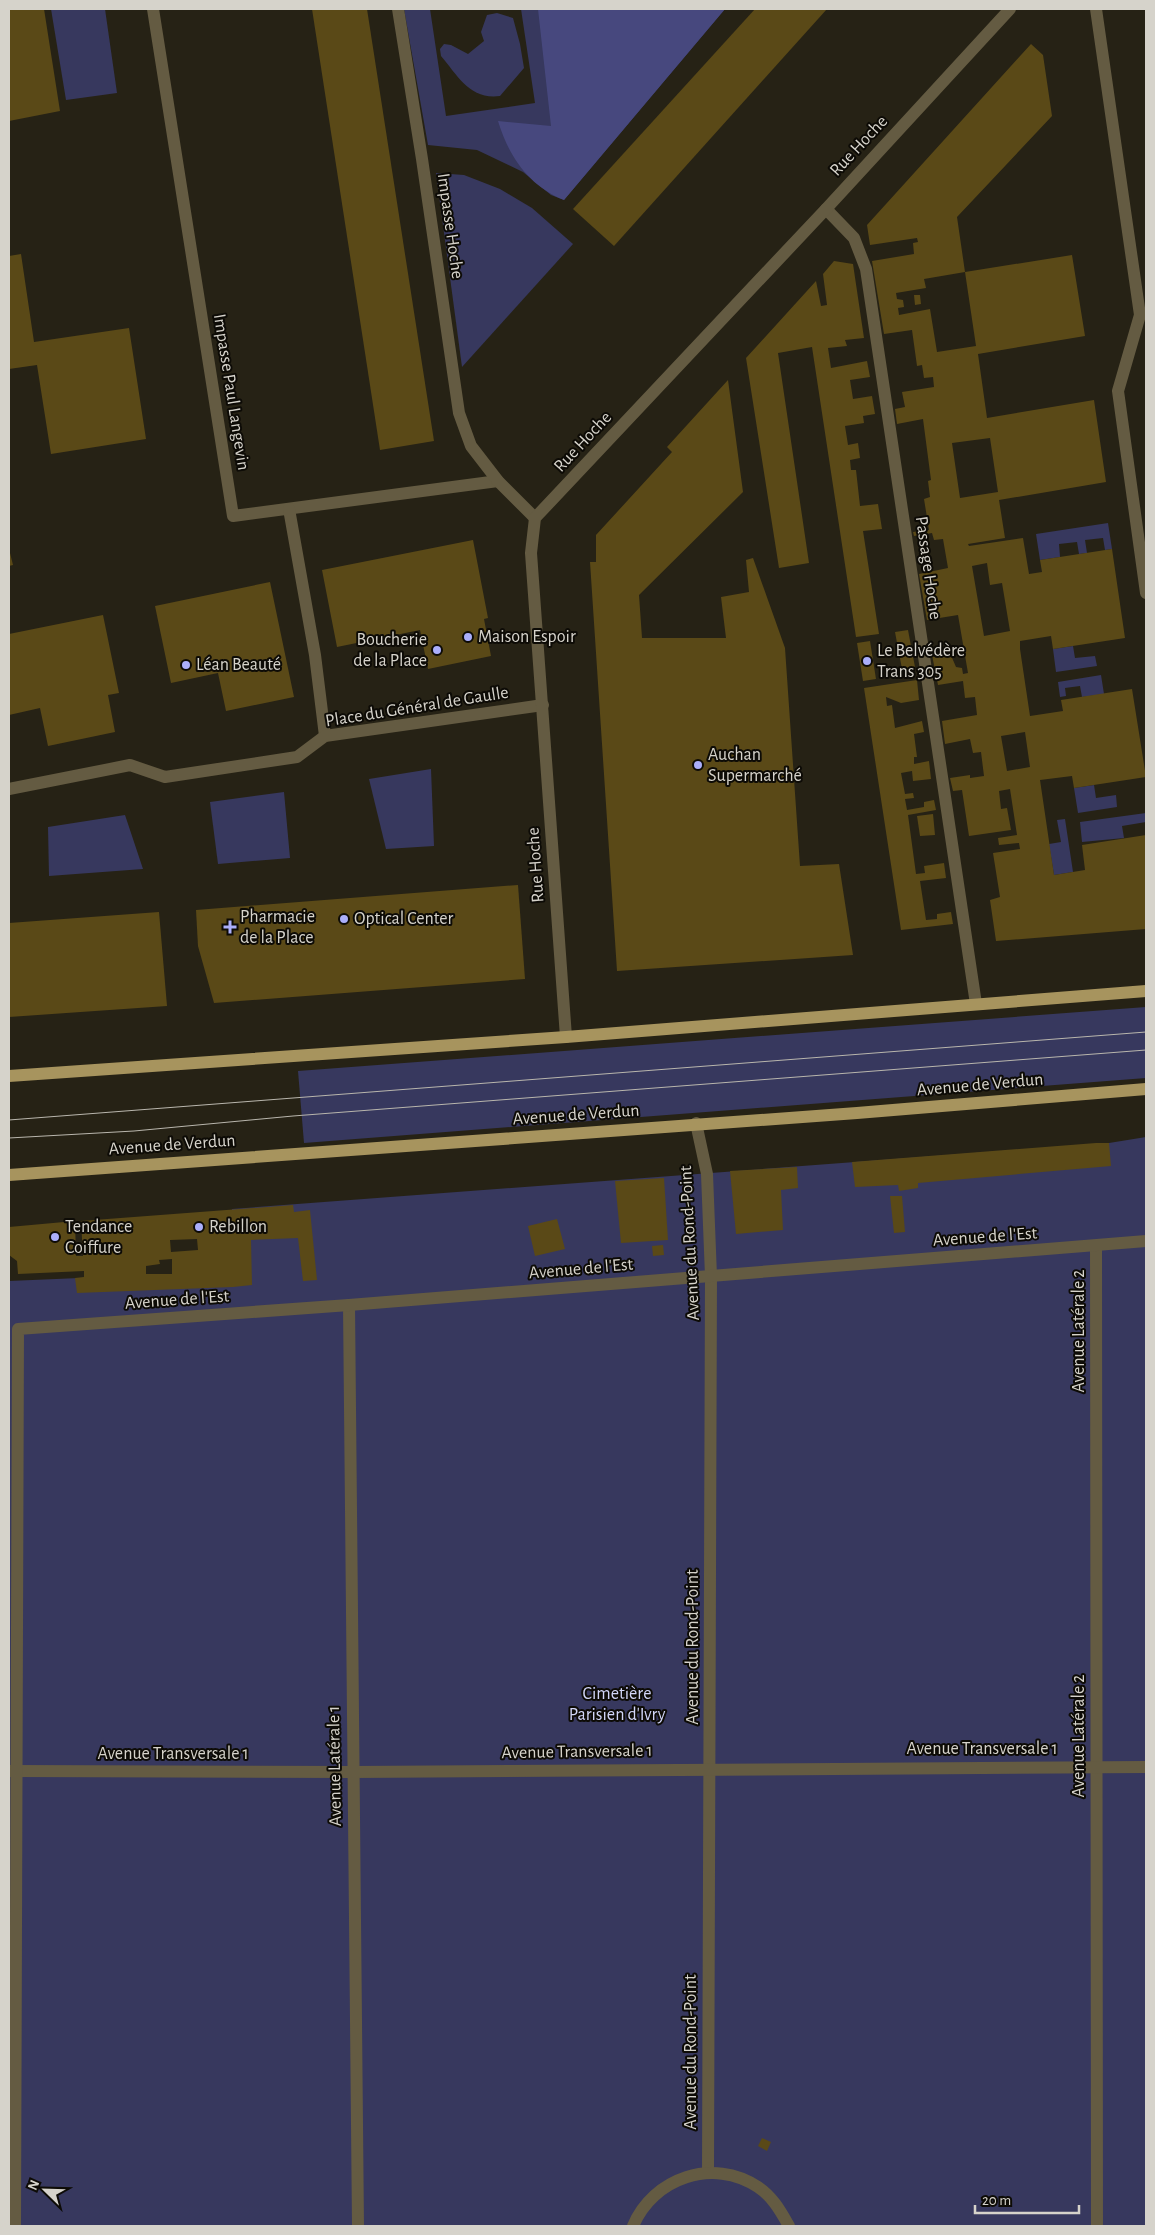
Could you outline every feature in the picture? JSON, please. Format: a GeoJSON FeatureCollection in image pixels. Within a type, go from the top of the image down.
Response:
{"type":"FeatureCollection","features":[{"type":"Feature","properties":{"kind":"main road"},"geometry":{"type":"LineString","coordinates":[[9,1076],[566,1037],[1146,991]]}},
{"type":"Feature","properties":{"kind":"main road","name":"Avenue de Verdun"},"geometry":{"type":"LineString","coordinates":[[9,1176],[1146,1089]]}},
{"type":"Feature","properties":{"kind":"street","name":"Impasse Paul Langevin"},"geometry":{"type":"LineString","coordinates":[[153,9],[233,516],[498,482]]}},
{"type":"Feature","properties":{"kind":"street","name":"Impasse Hoche"},"geometry":{"type":"LineString","coordinates":[[398,9],[459,413],[471,446],[498,482],[535,518]]}},
{"type":"Feature","properties":{"kind":"street","name":"Rue Hoche"},"geometry":{"type":"LineString","coordinates":[[566,1037],[532,553],[535,518],[826,210],[1010,9]]}},
{"type":"Feature","properties":{"kind":"street"},"geometry":{"type":"LineString","coordinates":[[1096,9],[1140,315],[1118,391],[1146,593]]}},
{"type":"Feature","properties":{"kind":"street","name":"Passage Hoche"},"geometry":{"type":"LineString","coordinates":[[826,210],[854,238],[866,269],[976,1004]]}},
{"type":"Feature","properties":{"kind":"street"},"geometry":{"type":"LineString","coordinates":[[289,509],[315,655],[325,736]]}},
{"type":"Feature","properties":{"kind":"street","name":"Place du Général de Gaulle"},"geometry":{"type":"LineString","coordinates":[[9,789],[130,766],[165,777],[297,757],[325,736],[543,705]]}},
{"type":"Feature","properties":{"kind":"street","name":"Avenue du Rond-Point"},"geometry":{"type":"LineString","coordinates":[[696,1123],[706,1174],[711,1276],[711,1768],[708,2172]]}},
{"type":"Feature","properties":{"kind":"street","name":"Avenue de l'Est"},"geometry":{"type":"LineString","coordinates":[[13,1771],[18,1329],[349,1306],[1146,1241]]}},
{"type":"Feature","properties":{"kind":"street","name":"Avenue Latérale 2"},"geometry":{"type":"LineString","coordinates":[[1096,1246],[1097,2226]]}},
{"type":"Feature","properties":{"kind":"street","name":"Avenue Latérale 1"},"geometry":{"type":"LineString","coordinates":[[349,1306],[358,2226]]}},
{"type":"Feature","properties":{"kind":"street","name":"Avenue Transversale 1"},"geometry":{"type":"LineString","coordinates":[[13,1771],[353,1772],[1146,1766]]}},
{"type":"Feature","properties":{"kind":"street"},"geometry":{"type":"LineString","coordinates":[[13,1771],[15,2226]]}},
{"type":"Feature","properties":{"kind":"street"},"geometry":{"type":"LineString","coordinates":[[633,2226],[640,2211],[658,2191],[681,2178],[708,2172],[735,2176],[758,2187],[778,2206],[789,2226]]}},
{"type":"Feature","properties":{"kind":"green space"},"geometry":{"type":"Polygon","coordinates":[[[51,9],[105,9],[117,93],[66,100],[51,9]]]}},
{"type":"Feature","properties":{"kind":"green space"},"geometry":{"type":"Polygon","coordinates":[[[404,9],[430,9],[446,116],[535,103],[521,9],[725,9],[564,200],[551,195],[523,172],[477,150],[428,145],[404,9]]]}},
{"type":"Feature","properties":{"kind":"green space"},"geometry":{"type":"Polygon","coordinates":[[[497,13],[513,18],[524,68],[500,96],[490,96],[481,94],[466,85],[441,56],[440,49],[444,44],[451,45],[468,54],[484,41],[481,32],[487,15],[497,13]]]}},
{"type":"Feature","properties":{"kind":"green space"},"geometry":{"type":"Polygon","coordinates":[[[436,173],[464,175],[500,189],[532,208],[573,244],[462,367],[436,173]]]}},
{"type":"Feature","properties":{"kind":"green space"},"geometry":{"type":"Polygon","coordinates":[[[1108,523],[1112,549],[1105,550],[1103,538],[1085,540],[1087,553],[1079,554],[1077,542],[1059,544],[1060,557],[1040,560],[1036,534],[1108,523]]]}},
{"type":"Feature","properties":{"kind":"green space"},"geometry":{"type":"Polygon","coordinates":[[[1073,646],[1075,658],[1095,656],[1097,666],[1056,672],[1053,649],[1073,646]]]}},
{"type":"Feature","properties":{"kind":"green space"},"geometry":{"type":"Polygon","coordinates":[[[1101,675],[1104,694],[1082,697],[1080,686],[1065,688],[1066,696],[1060,697],[1058,682],[1101,675]]]}},
{"type":"Feature","properties":{"kind":"green space"},"geometry":{"type":"Polygon","coordinates":[[[431,769],[434,846],[386,849],[369,779],[431,769]]]}},
{"type":"Feature","properties":{"kind":"green space"},"geometry":{"type":"Polygon","coordinates":[[[1094,785],[1096,798],[1116,795],[1117,807],[1078,813],[1074,788],[1094,785]]]}},
{"type":"Feature","properties":{"kind":"green space"},"geometry":{"type":"Polygon","coordinates":[[[284,792],[290,858],[218,864],[210,802],[284,792]]]}},
{"type":"Feature","properties":{"kind":"green space"},"geometry":{"type":"Polygon","coordinates":[[[1146,813],[1146,822],[1122,826],[1124,838],[1082,842],[1080,822],[1146,813]]]}},
{"type":"Feature","properties":{"kind":"green space"},"geometry":{"type":"Polygon","coordinates":[[[125,815],[143,869],[49,876],[48,827],[125,815]]]}},
{"type":"Feature","properties":{"kind":"green space"},"geometry":{"type":"Polygon","coordinates":[[[1065,819],[1073,872],[1054,875],[1049,844],[1061,842],[1057,820],[1065,819]]]}},
{"type":"Feature","properties":{"kind":"green space"},"geometry":{"type":"Polygon","coordinates":[[[1146,1007],[1146,1078],[304,1143],[298,1071],[1146,1007]]]}},
{"type":"Feature","properties":{"kind":"green space","name":"Cimetière Parisien d'Ivry"},"geometry":{"type":"Polygon","coordinates":[[[1146,1137],[1146,2226],[9,2226],[9,1281],[173,1274],[232,1254],[232,1209],[1109,1143],[1146,1137]]]}},
{"type":"Feature","properties":{"kind":"shaded area"},"geometry":{"type":"Polygon","coordinates":[[[538,9],[725,9],[564,200],[540,187],[522,169],[508,147],[498,121],[551,126],[538,9]]]}},
{"type":"Feature","properties":{"kind":"building"},"geometry":{"type":"Polygon","coordinates":[[[9,9],[44,9],[60,111],[9,121],[9,9]]]}},
{"type":"Feature","properties":{"kind":"building"},"geometry":{"type":"Polygon","coordinates":[[[312,9],[367,9],[434,441],[380,450],[312,9]]]}},
{"type":"Feature","properties":{"kind":"building"},"geometry":{"type":"Polygon","coordinates":[[[755,9],[827,9],[614,246],[573,209],[755,9]]]}},
{"type":"Feature","properties":{"kind":"building"},"geometry":{"type":"Polygon","coordinates":[[[1031,44],[1043,55],[1052,116],[957,217],[965,272],[1072,255],[1085,336],[978,354],[987,418],[1094,400],[1106,482],[999,500],[1005,538],[968,544],[969,546],[1023,538],[1029,574],[1042,572],[1040,560],[1112,549],[1125,638],[1053,649],[1051,636],[1020,641],[1020,649],[1030,716],[1063,711],[1061,700],[1132,689],[1146,777],[1074,788],[1072,776],[1040,780],[1054,875],[1085,870],[1082,845],[1146,835],[1146,929],[996,941],[990,900],[1000,897],[993,853],[1020,849],[1019,843],[999,845],[998,838],[1017,835],[1010,789],[999,791],[1001,809],[1007,808],[1011,830],[969,836],[962,790],[953,791],[950,778],[970,775],[970,778],[984,776],[981,752],[973,753],[970,739],[945,744],[942,721],[977,715],[975,697],[965,698],[963,681],[938,685],[932,655],[950,653],[956,667],[962,668],[963,674],[968,673],[958,615],[927,620],[919,574],[948,568],[943,539],[934,540],[932,533],[914,536],[913,532],[929,530],[924,499],[930,497],[928,481],[931,480],[923,419],[897,424],[895,409],[905,407],[902,392],[934,387],[933,377],[924,378],[922,365],[917,366],[912,330],[884,334],[872,261],[914,254],[913,243],[918,242],[917,238],[870,245],[867,225],[1031,44]],[[965,272],[924,279],[926,288],[896,293],[897,299],[903,300],[904,307],[898,308],[899,315],[930,309],[937,352],[976,346],[965,272]],[[990,438],[952,443],[960,498],[998,492],[990,438]],[[987,563],[972,566],[984,636],[1010,631],[1002,583],[990,585],[987,563]],[[1025,732],[1001,736],[1007,771],[1030,767],[1025,732]]]}},
{"type":"Feature","properties":{"kind":"building"},"geometry":{"type":"Polygon","coordinates":[[[21,254],[34,342],[129,328],[146,439],[51,454],[37,365],[9,369],[9,256],[21,254]]]}},
{"type":"Feature","properties":{"kind":"building"},"geometry":{"type":"Polygon","coordinates":[[[834,261],[853,264],[864,338],[845,340],[847,346],[828,348],[831,368],[867,361],[870,377],[850,380],[853,399],[872,396],[875,414],[863,416],[864,423],[845,426],[848,445],[858,443],[860,458],[850,460],[851,470],[856,470],[860,506],[878,504],[882,529],[863,531],[879,634],[856,637],[812,347],[778,353],[809,563],[779,568],[746,358],[816,281],[821,306],[827,305],[823,274],[834,261]]]}},
{"type":"Feature","properties":{"kind":"building"},"geometry":{"type":"Polygon","coordinates":[[[914,295],[920,295],[921,304],[915,305],[914,295]]]}},
{"type":"Feature","properties":{"kind":"building","name":"Auchan Supermarché"},"geometry":{"type":"Polygon","coordinates":[[[728,380],[743,492],[639,595],[642,638],[726,638],[721,597],[749,592],[746,560],[753,558],[785,648],[800,866],[839,864],[853,955],[617,971],[590,562],[596,562],[596,535],[672,452],[667,447],[728,380]]]}},
{"type":"Feature","properties":{"kind":"building"},"geometry":{"type":"Polygon","coordinates":[[[473,540],[488,618],[484,619],[491,656],[428,669],[420,630],[337,647],[322,570],[473,540]]]}},
{"type":"Feature","properties":{"kind":"building"},"geometry":{"type":"Polygon","coordinates":[[[9,549],[13,565],[9,566],[9,549]]]}},
{"type":"Feature","properties":{"kind":"building"},"geometry":{"type":"Polygon","coordinates":[[[270,582],[294,697],[226,711],[218,673],[171,683],[155,606],[270,582]]]}},
{"type":"Feature","properties":{"kind":"building"},"geometry":{"type":"Polygon","coordinates":[[[103,615],[119,693],[108,695],[115,732],[48,746],[40,708],[9,715],[9,634],[103,615]]]}},
{"type":"Feature","properties":{"kind":"building"},"geometry":{"type":"Polygon","coordinates":[[[908,630],[915,667],[902,669],[895,632],[908,630]]]}},
{"type":"Feature","properties":{"kind":"building"},"geometry":{"type":"Polygon","coordinates":[[[870,641],[876,679],[863,681],[857,643],[870,641]]]}},
{"type":"Feature","properties":{"kind":"building"},"geometry":{"type":"Polygon","coordinates":[[[917,680],[919,700],[901,703],[886,697],[887,706],[892,705],[895,728],[922,721],[924,732],[914,734],[917,757],[914,757],[914,764],[929,761],[931,779],[913,781],[912,771],[901,773],[905,794],[913,793],[914,798],[905,799],[907,810],[924,807],[924,802],[934,800],[936,810],[908,815],[916,874],[925,873],[924,866],[944,863],[946,878],[920,881],[926,920],[937,919],[937,914],[951,912],[953,924],[901,930],[864,688],[917,680]]]}},
{"type":"Feature","properties":{"kind":"building"},"geometry":{"type":"Polygon","coordinates":[[[933,814],[935,835],[920,836],[917,816],[933,814]]]}},
{"type":"Feature","properties":{"kind":"building"},"geometry":{"type":"Polygon","coordinates":[[[518,885],[525,979],[214,1003],[198,946],[196,910],[518,885]]]}},
{"type":"Feature","properties":{"kind":"building"},"geometry":{"type":"Polygon","coordinates":[[[159,912],[167,1006],[9,1017],[9,923],[159,912]]]}},
{"type":"Feature","properties":{"kind":"building"},"geometry":{"type":"Polygon","coordinates":[[[1109,1143],[1111,1166],[918,1183],[918,1188],[899,1191],[898,1185],[855,1187],[852,1162],[1109,1143]]]}},
{"type":"Feature","properties":{"kind":"building"},"geometry":{"type":"Polygon","coordinates":[[[797,1167],[798,1188],[781,1190],[783,1230],[736,1234],[730,1171],[797,1167]]]}},
{"type":"Feature","properties":{"kind":"building"},"geometry":{"type":"Polygon","coordinates":[[[664,1178],[668,1240],[621,1243],[615,1181],[664,1178]]]}},
{"type":"Feature","properties":{"kind":"building"},"geometry":{"type":"Polygon","coordinates":[[[890,1196],[902,1196],[905,1232],[894,1233],[890,1196]]]}},
{"type":"Feature","properties":{"kind":"building"},"geometry":{"type":"Polygon","coordinates":[[[293,1205],[294,1212],[310,1210],[317,1280],[303,1281],[298,1238],[251,1240],[252,1285],[77,1293],[75,1278],[84,1277],[84,1271],[18,1274],[17,1261],[9,1255],[9,1227],[75,1221],[76,1256],[83,1256],[81,1221],[293,1205]],[[197,1239],[170,1240],[171,1252],[198,1250],[197,1239]],[[172,1259],[159,1260],[160,1264],[146,1266],[146,1274],[172,1274],[172,1259]]]}},
{"type":"Feature","properties":{"kind":"building"},"geometry":{"type":"Polygon","coordinates":[[[557,1219],[565,1249],[535,1256],[528,1226],[557,1219]]]}},
{"type":"Feature","properties":{"kind":"building"},"geometry":{"type":"Polygon","coordinates":[[[663,1245],[664,1255],[653,1256],[652,1246],[663,1245]]]}},
{"type":"Feature","properties":{"kind":"building"},"geometry":{"type":"Polygon","coordinates":[[[762,2138],[771,2142],[767,2151],[758,2146],[762,2138]]]}},
{"type":"Feature","properties":{"kind":"tram line"},"geometry":{"type":"LineString","coordinates":[[9,1120],[1146,1032]]}},
{"type":"Feature","properties":{"kind":"tram line"},"geometry":{"type":"LineString","coordinates":[[9,1138],[134,1131],[293,1116],[1146,1050]]}},
{"type":"Feature","properties":{"kind":"place","name":"Maison Espoir"},"geometry":{"type":"Point","coordinates":[468,637]}},
{"type":"Feature","properties":{"kind":"place","name":"Boucherie de la Place"},"geometry":{"type":"Point","coordinates":[437,650]}},
{"type":"Feature","properties":{"kind":"place","name":"Le Belvédère Trans 305"},"geometry":{"type":"Point","coordinates":[867,661]}},
{"type":"Feature","properties":{"kind":"place","name":"Léan Beauté"},"geometry":{"type":"Point","coordinates":[186,665]}},
{"type":"Feature","properties":{"kind":"place","name":"Auchan Supermarché"},"geometry":{"type":"Point","coordinates":[698,765]}},
{"type":"Feature","properties":{"kind":"place","name":"Optical Center"},"geometry":{"type":"Point","coordinates":[344,919]}},
{"type":"Feature","properties":{"kind":"place","name":"Pharmacie de la Place"},"geometry":{"type":"Point","coordinates":[230,927]}},
{"type":"Feature","properties":{"kind":"place","name":"Rebillon"},"geometry":{"type":"Point","coordinates":[199,1227]}},
{"type":"Feature","properties":{"kind":"place","name":"Tendance Coiffure"},"geometry":{"type":"Point","coordinates":[55,1237]}}]}
